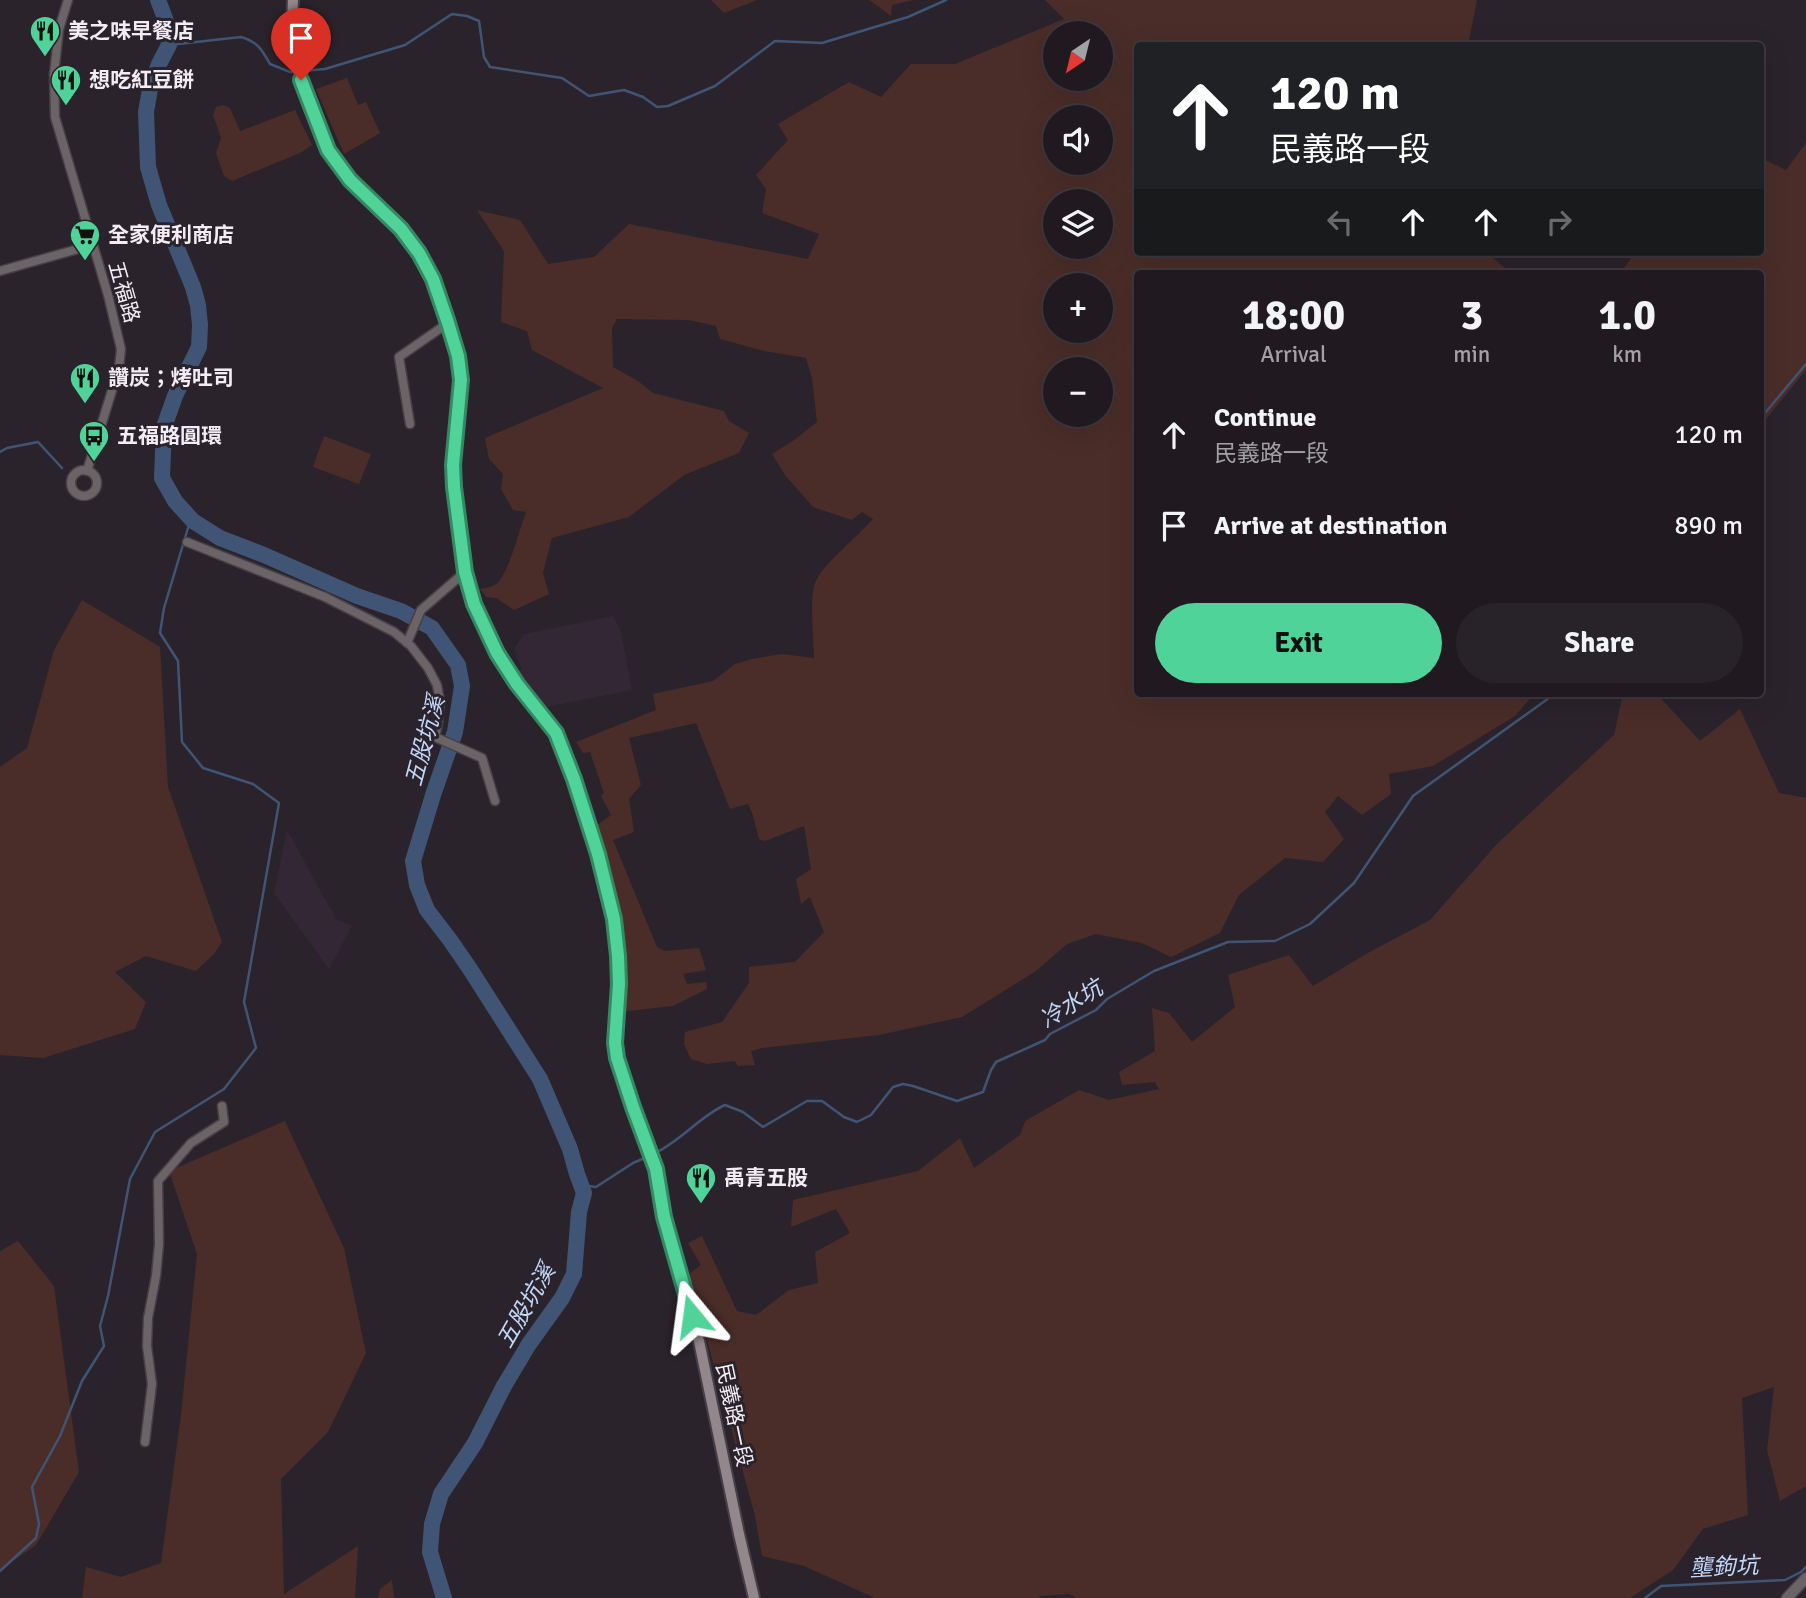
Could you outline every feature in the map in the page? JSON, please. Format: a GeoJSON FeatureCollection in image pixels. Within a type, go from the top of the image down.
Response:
{"type":"FeatureCollection","features":[{"type":"Feature","properties":{"kind":"main road","name":"民義路一段"},"geometry":{"type":"LineString","coordinates":[[293,0],[292,23],[302,85],[328,150],[350,180],[401,229],[419,253],[433,279],[458,356],[461,380],[453,465],[465,572],[474,604],[497,653],[517,684],[556,733],[598,854],[614,919],[619,984],[615,1043],[617,1058],[656,1169],[664,1217],[699,1341],[754,1598]]}},
{"type":"Feature","properties":{"kind":"street","name":"五福路"},"geometry":{"type":"LineString","coordinates":[[68,0],[59,29],[54,74],[55,117],[111,307],[120,340],[121,357],[88,471]]}},
{"type":"Feature","properties":{"kind":"street"},"geometry":{"type":"LineString","coordinates":[[0,271],[92,245]]}},
{"type":"Feature","properties":{"kind":"street"},"geometry":{"type":"LineString","coordinates":[[410,424],[399,357],[448,323]]}},
{"type":"Feature","properties":{"kind":"street"},"geometry":{"type":"LineString","coordinates":[[187,542],[325,597],[408,640],[437,685],[440,701],[435,737],[482,758],[495,801]]}},
{"type":"Feature","properties":{"kind":"street"},"geometry":{"type":"LineString","coordinates":[[408,640],[421,610],[465,572]]}},
{"type":"Feature","properties":{"kind":"street"},"geometry":{"type":"LineString","coordinates":[[145,1442],[152,1384],[147,1346],[148,1318],[159,1244],[158,1181],[191,1143],[223,1122],[222,1106]]}},
{"type":"Feature","properties":{"kind":"street"},"geometry":{"type":"LineString","coordinates":[[1787,1598],[1806,1578]]}},
{"type":"Feature","properties":{"kind":"shaded area"},"geometry":{"type":"Polygon","coordinates":[[[711,0],[757,0],[724,13],[711,0]]]}},
{"type":"Feature","properties":{"kind":"shaded area"},"geometry":{"type":"Polygon","coordinates":[[[869,0],[913,0],[892,5],[891,16],[869,0]]]}},
{"type":"Feature","properties":{"kind":"shaded area"},"geometry":{"type":"Polygon","coordinates":[[[1045,0],[1477,0],[1469,42],[1134,42],[1134,256],[1491,256],[1507,270],[1134,270],[1134,697],[1532,697],[1515,716],[1433,766],[1389,774],[1391,794],[1362,815],[1338,796],[1325,812],[1344,839],[1323,862],[1285,858],[1239,895],[1220,933],[1171,957],[1142,943],[1096,934],[1067,944],[1036,971],[962,1017],[879,1035],[762,1048],[751,1051],[755,1065],[738,1066],[735,1061],[707,1064],[691,1059],[684,1044],[685,1032],[722,1022],[749,983],[749,967],[795,962],[824,932],[810,897],[801,904],[796,879],[811,869],[804,826],[765,841],[759,839],[748,804],[730,809],[696,723],[629,738],[641,785],[629,799],[634,832],[613,840],[657,947],[665,951],[699,948],[706,970],[683,974],[687,984],[706,982],[707,989],[673,1006],[619,1012],[625,956],[596,826],[611,815],[601,796],[604,793],[590,752],[583,753],[576,742],[656,710],[653,694],[713,681],[735,664],[782,654],[814,658],[812,609],[815,583],[833,559],[873,519],[862,512],[852,520],[813,507],[785,475],[772,454],[817,422],[812,378],[806,358],[764,351],[720,339],[716,326],[689,320],[617,319],[612,328],[613,367],[653,393],[724,411],[729,421],[749,433],[739,453],[684,475],[629,517],[552,538],[543,573],[549,594],[514,610],[496,598],[486,597],[480,589],[496,584],[504,574],[526,512],[513,510],[501,489],[503,474],[489,459],[485,438],[603,388],[532,350],[527,331],[501,322],[504,251],[477,210],[520,220],[548,264],[594,257],[629,224],[808,259],[819,234],[762,213],[766,189],[756,175],[788,140],[778,124],[849,82],[881,97],[911,64],[955,64],[1043,28],[1043,91],[1113,91],[1113,21],[1059,21],[1064,19],[1045,0]]]}},
{"type":"Feature","properties":{"kind":"shaded area"},"geometry":{"type":"Polygon","coordinates":[[[347,78],[358,105],[366,102],[380,133],[344,154],[316,89],[347,78]]]}},
{"type":"Feature","properties":{"kind":"shaded area"},"geometry":{"type":"Polygon","coordinates":[[[223,105],[230,108],[240,131],[295,110],[312,145],[300,153],[232,181],[224,176],[216,153],[221,138],[213,115],[216,107],[223,105]]]}},
{"type":"Feature","properties":{"kind":"shaded area"},"geometry":{"type":"Polygon","coordinates":[[[1806,143],[1806,370],[1764,421],[1764,270],[1622,270],[1633,256],[1764,256],[1764,159],[1786,170],[1806,143]]]}},
{"type":"Feature","properties":{"kind":"shaded area"},"geometry":{"type":"Polygon","coordinates":[[[324,436],[371,454],[359,484],[313,467],[324,436]]]}},
{"type":"Feature","properties":{"kind":"shaded area"},"geometry":{"type":"Polygon","coordinates":[[[82,600],[160,647],[168,787],[222,942],[196,971],[146,956],[115,972],[146,1002],[135,1029],[43,1058],[0,1055],[0,767],[27,748],[54,650],[82,600]]]}},
{"type":"Feature","properties":{"kind":"shaded area"},"geometry":{"type":"Polygon","coordinates":[[[613,616],[621,632],[632,690],[540,708],[514,673],[522,669],[514,649],[524,634],[613,616]]]}},
{"type":"Feature","properties":{"kind":"shaded area"},"geometry":{"type":"Polygon","coordinates":[[[1622,697],[1660,697],[1700,741],[1740,709],[1779,793],[1806,798],[1806,1486],[1780,1501],[1767,1450],[1774,1387],[1742,1398],[1748,1515],[1703,1529],[1673,1570],[1630,1598],[1077,1598],[1069,1594],[1039,1598],[875,1598],[804,1566],[762,1556],[755,1516],[689,1274],[701,1265],[688,1243],[702,1236],[737,1311],[756,1315],[789,1290],[818,1283],[815,1252],[850,1233],[836,1209],[791,1227],[793,1200],[918,1171],[960,1138],[974,1168],[1020,1135],[1025,1121],[1079,1090],[1109,1100],[1159,1089],[1155,1082],[1122,1085],[1119,1072],[1155,1051],[1152,1008],[1169,1013],[1192,1042],[1235,1007],[1228,975],[1289,955],[1313,986],[1430,920],[1497,844],[1614,735],[1622,697]]]}},
{"type":"Feature","properties":{"kind":"shaded area"},"geometry":{"type":"Polygon","coordinates":[[[287,830],[336,919],[352,926],[329,969],[274,893],[287,830]]]}},
{"type":"Feature","properties":{"kind":"shaded area"},"geometry":{"type":"Polygon","coordinates":[[[285,1121],[344,1248],[366,1353],[328,1432],[281,1479],[284,1594],[358,1546],[355,1598],[82,1598],[86,1567],[121,1577],[161,1563],[181,1415],[197,1254],[169,1171],[285,1121]]]}},
{"type":"Feature","properties":{"kind":"shaded area"},"geometry":{"type":"Polygon","coordinates":[[[18,1241],[54,1286],[79,1472],[36,1545],[0,1570],[0,1251],[18,1241]]]}},
{"type":"Feature","properties":{"kind":"shaded area"},"geometry":{"type":"Polygon","coordinates":[[[392,1580],[394,1598],[378,1598],[380,1589],[392,1580]]]}},
{"type":"Feature","properties":{"kind":"waterway","name":"五股坑溪"},"geometry":{"type":"LineString","coordinates":[[158,0],[166,21],[169,45],[150,89],[146,112],[148,167],[159,205],[193,287],[200,325],[199,347],[175,396],[164,427],[162,478],[175,501],[193,521],[220,538],[357,596],[401,611],[432,628],[458,665],[462,686],[455,732],[413,861],[417,885],[427,910],[470,969],[540,1079],[570,1149],[584,1193],[579,1212],[574,1274],[562,1298],[529,1344],[504,1386],[475,1443],[441,1494],[432,1524],[430,1552],[444,1598]]}},
{"type":"Feature","properties":{"kind":"waterway"},"geometry":{"type":"LineString","coordinates":[[303,71],[325,69],[405,45],[452,14],[479,21],[484,57],[490,67],[562,78],[589,96],[624,90],[643,97],[657,107],[668,106],[715,86],[775,41],[822,43],[908,17],[946,0]]}},
{"type":"Feature","properties":{"kind":"waterway"},"geometry":{"type":"LineString","coordinates":[[169,45],[241,37],[259,47],[270,64],[297,72]]}},
{"type":"Feature","properties":{"kind":"waterway","name":"冷水坑"},"geometry":{"type":"LineString","coordinates":[[1764,414],[1806,364]]}},
{"type":"Feature","properties":{"kind":"waterway"},"geometry":{"type":"LineString","coordinates":[[0,452],[38,442],[62,468]]}},
{"type":"Feature","properties":{"kind":"waterway"},"geometry":{"type":"LineString","coordinates":[[0,1571],[36,1538],[39,1524],[32,1487],[60,1436],[82,1381],[104,1346],[100,1326],[130,1179],[155,1132],[224,1089],[256,1048],[244,1002],[279,803],[253,784],[203,768],[182,742],[178,661],[160,633],[164,608],[191,518]]}},
{"type":"Feature","properties":{"kind":"waterway","name":"冷水坑"},"geometry":{"type":"LineString","coordinates":[[653,1154],[725,1105],[743,1112],[763,1127],[807,1101],[822,1101],[844,1117],[857,1122],[871,1115],[893,1087],[903,1084],[957,1101],[983,1092],[996,1062],[1045,1040],[1050,1034],[1096,1010],[1107,999],[1154,971],[1228,942],[1275,941],[1310,924],[1354,883],[1413,796],[1550,697]]}},
{"type":"Feature","properties":{"kind":"waterway","name":"冷水坑"},"geometry":{"type":"LineString","coordinates":[[581,1185],[596,1187],[647,1157]]}},
{"type":"Feature","properties":{"kind":"waterway","name":"壟鉤坑"},"geometry":{"type":"LineString","coordinates":[[1645,1598],[1661,1586],[1785,1580],[1806,1567]]}},
{"type":"Feature","properties":{"kind":"place","name":"美之味早餐店"},"geometry":{"type":"Point","coordinates":[45,58]}},
{"type":"Feature","properties":{"kind":"place","name":"想吃紅豆餅"},"geometry":{"type":"Point","coordinates":[66,107]}},
{"type":"Feature","properties":{"kind":"place","name":"全家便利商店"},"geometry":{"type":"Point","coordinates":[85,262]}},
{"type":"Feature","properties":{"kind":"place","name":"讚炭；烤吐司"},"geometry":{"type":"Point","coordinates":[85,405]}},
{"type":"Feature","properties":{"kind":"place","name":"五福路圓環"},"geometry":{"type":"Point","coordinates":[94,463]}},
{"type":"Feature","properties":{"kind":"place","name":"禹青五股"},"geometry":{"type":"Point","coordinates":[701,1205]}},
{"type":"Feature","properties":{"kind":"route"},"geometry":{"type":"LineString","coordinates":[[301,80],[328,150],[350,180],[401,229],[419,253],[433,279],[448,323],[458,356],[461,380],[453,465],[465,572],[474,604],[497,653],[517,684],[556,733],[598,854],[614,919],[618,956],[615,1043],[617,1058],[656,1169],[664,1217],[692,1316]]}}]}
